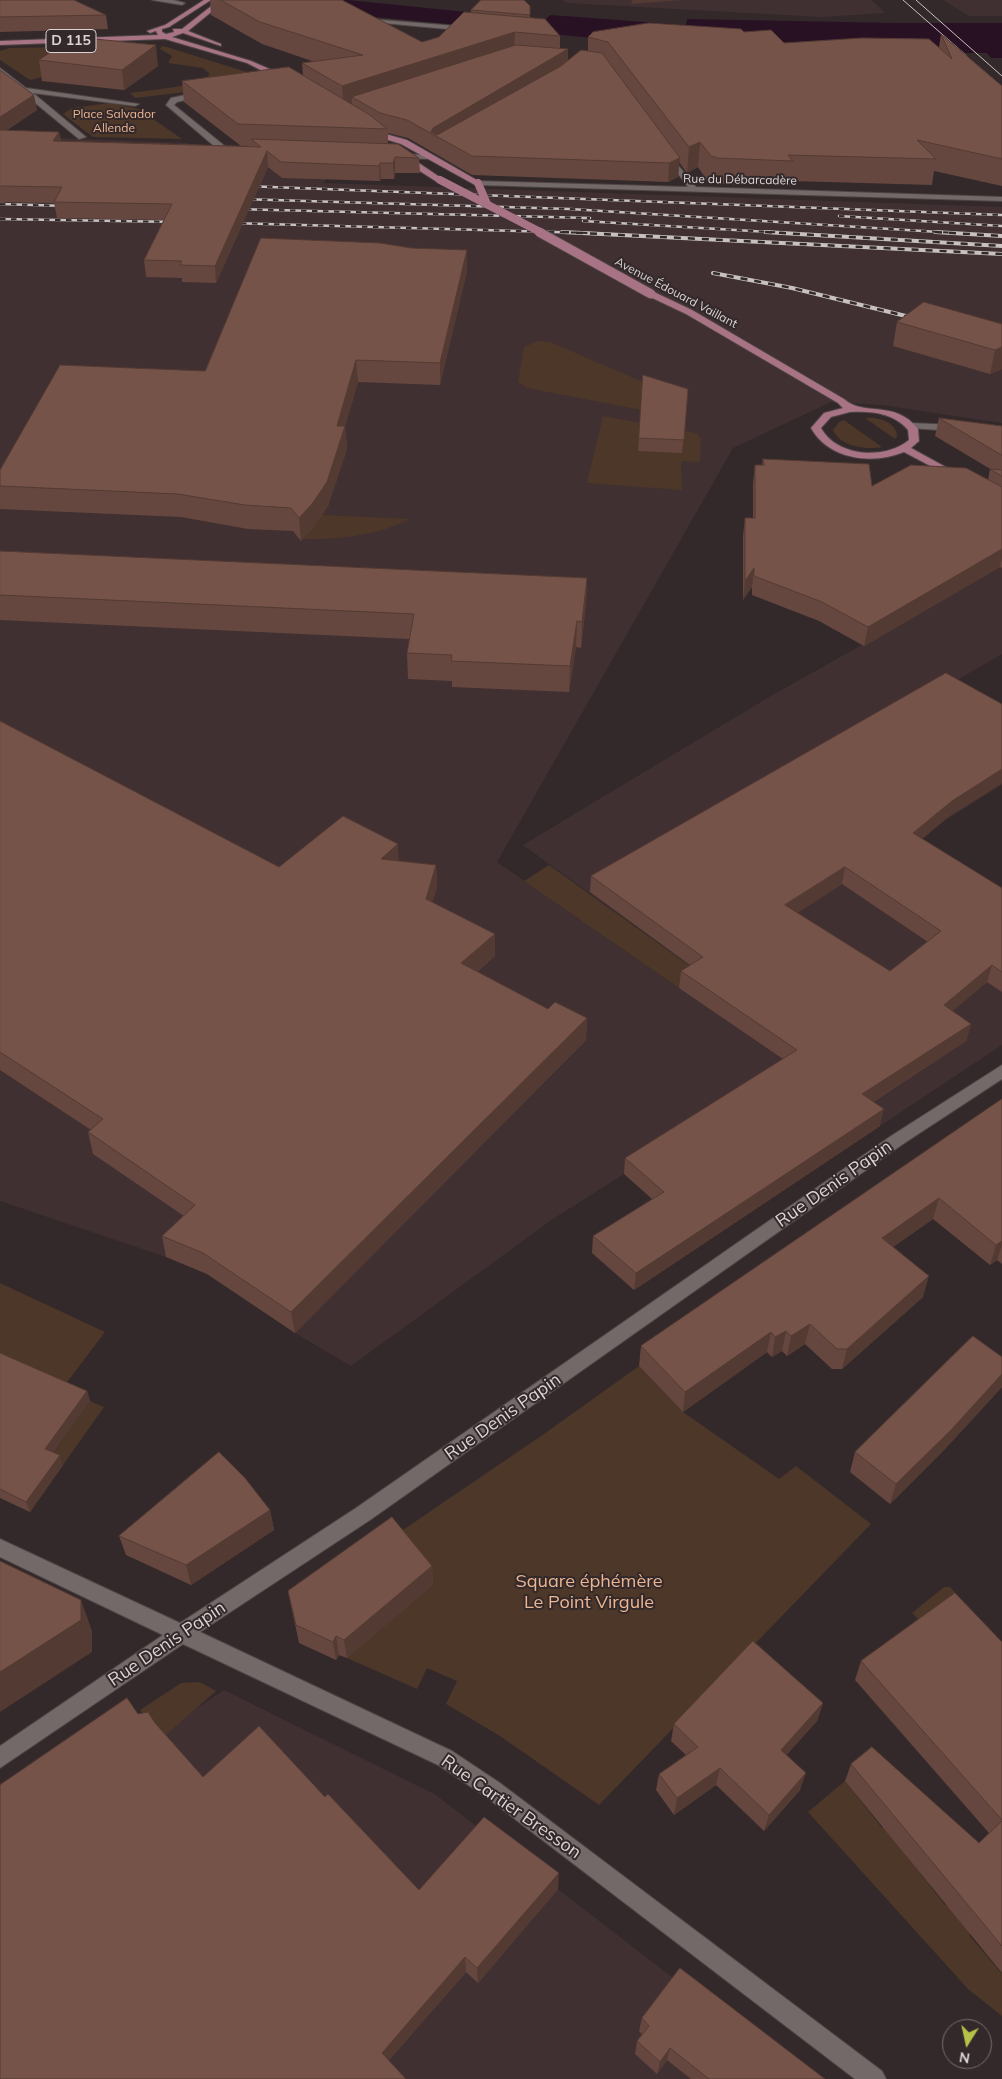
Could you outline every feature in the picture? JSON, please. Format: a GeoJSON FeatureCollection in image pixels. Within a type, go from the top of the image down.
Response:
{"type":"FeatureCollection","features":[{"type":"Feature","properties":{"kind":"main road","name":"D 115"},"geometry":{"type":"LineString","coordinates":[[0,43],[165,37],[183,30],[223,0]]}},
{"type":"Feature","properties":{"kind":"main road","name":"D 115"},"geometry":{"type":"LineString","coordinates":[[0,38],[106,35],[159,29],[205,2]]}},
{"type":"Feature","properties":{"kind":"main road"},"geometry":{"type":"LineString","coordinates":[[249,62],[239,52],[183,30],[159,29],[159,33],[165,37],[249,62],[291,82]]}},
{"type":"Feature","properties":{"kind":"main road","name":"Avenue Édouard Vaillant"},"geometry":{"type":"LineString","coordinates":[[478,183],[404,142],[371,130],[402,156],[440,180],[651,294],[689,312],[841,401],[850,409]]}},
{"type":"Feature","properties":{"kind":"main road"},"geometry":{"type":"LineString","coordinates":[[478,183],[487,204]]}},
{"type":"Feature","properties":{"kind":"main road"},"geometry":{"type":"LineString","coordinates":[[850,409],[884,412],[900,418],[911,426],[915,438],[905,449],[886,454],[863,455],[846,452],[826,443],[818,434],[818,422],[832,413],[850,409]]}},
{"type":"Feature","properties":{"kind":"main road"},"geometry":{"type":"LineString","coordinates":[[905,449],[968,483]]}},
{"type":"Feature","properties":{"kind":"street"},"geometry":{"type":"LineString","coordinates":[[155,0],[182,3]]}},
{"type":"Feature","properties":{"kind":"street"},"geometry":{"type":"LineString","coordinates":[[354,18],[474,30]]}},
{"type":"Feature","properties":{"kind":"street"},"geometry":{"type":"LineString","coordinates":[[0,70],[58,112],[82,137]]}},
{"type":"Feature","properties":{"kind":"street"},"geometry":{"type":"LineString","coordinates":[[276,84],[291,82]]}},
{"type":"Feature","properties":{"kind":"street"},"geometry":{"type":"LineString","coordinates":[[26,90],[135,104]]}},
{"type":"Feature","properties":{"kind":"street"},"geometry":{"type":"LineString","coordinates":[[205,148],[227,149],[170,105],[174,100],[216,92]]}},
{"type":"Feature","properties":{"kind":"street"},"geometry":{"type":"LineString","coordinates":[[71,105],[81,98]]}},
{"type":"Feature","properties":{"kind":"street"},"geometry":{"type":"LineString","coordinates":[[663,149],[695,191]]}},
{"type":"Feature","properties":{"kind":"street"},"geometry":{"type":"LineString","coordinates":[[384,156],[431,157]]}},
{"type":"Feature","properties":{"kind":"street","name":"Rue du Débarcadère"},"geometry":{"type":"LineString","coordinates":[[478,183],[1002,199]]}},
{"type":"Feature","properties":{"kind":"street"},"geometry":{"type":"LineString","coordinates":[[911,426],[964,428]]}},
{"type":"Feature","properties":{"kind":"street","name":"Rue Denis Papin"},"geometry":{"type":"LineString","coordinates":[[0,1758],[182,1633],[363,1514],[897,1140],[1002,1071]]}},
{"type":"Feature","properties":{"kind":"street","name":"Rue Cartier Bresson"},"geometry":{"type":"LineString","coordinates":[[0,1548],[445,1758],[494,1790],[874,2079]]}},
{"type":"Feature","properties":{"kind":"shaded area"},"geometry":{"type":"Polygon","coordinates":[[[237,0],[348,0],[545,20],[550,15],[686,25],[687,19],[1002,23],[1002,58],[991,58],[987,53],[943,53],[593,38],[251,5],[237,0]]]}},
{"type":"Feature","properties":{"kind":"shaded area"},"geometry":{"type":"Polygon","coordinates":[[[562,0],[871,0],[886,13],[821,17],[567,3],[562,0]]]}},
{"type":"Feature","properties":{"kind":"shaded area"},"geometry":{"type":"Polygon","coordinates":[[[943,0],[1002,0],[1002,16],[969,16],[943,0]]]}},
{"type":"Feature","properties":{"kind":"shaded area"},"geometry":{"type":"Polygon","coordinates":[[[0,136],[188,143],[186,152],[336,158],[324,183],[1002,207],[1002,423],[882,405],[831,402],[733,448],[497,862],[679,988],[701,974],[523,845],[771,696],[1000,567],[1002,568],[1002,654],[950,684],[1002,713],[1002,785],[904,846],[1002,891],[1002,1045],[880,1126],[793,1067],[553,1219],[351,1366],[295,1333],[207,1274],[166,1257],[0,1201],[0,136]]]}},
{"type":"Feature","properties":{"kind":"shaded area"},"geometry":{"type":"Polygon","coordinates":[[[224,1690],[436,1795],[804,2079],[0,2079],[0,1878],[173,1724],[224,1690]]]}},
{"type":"Feature","properties":{"kind":"green space"},"geometry":{"type":"Polygon","coordinates":[[[162,46],[250,73],[212,89],[135,98],[130,93],[185,85],[196,82],[210,74],[203,68],[168,63],[172,56],[160,49],[162,46]]]}},
{"type":"Feature","properties":{"kind":"green space"},"geometry":{"type":"Polygon","coordinates":[[[80,47],[51,75],[30,80],[0,60],[0,51],[9,48],[80,47]]]}},
{"type":"Feature","properties":{"kind":"green space","name":"Place Salvador Allende"},"geometry":{"type":"Polygon","coordinates":[[[110,103],[139,109],[182,139],[93,137],[63,114],[72,108],[110,103]]]}},
{"type":"Feature","properties":{"kind":"green space"},"geometry":{"type":"Polygon","coordinates":[[[538,341],[550,342],[680,398],[642,410],[527,388],[518,382],[524,347],[538,341]]]}},
{"type":"Feature","properties":{"kind":"green space"},"geometry":{"type":"Polygon","coordinates":[[[603,416],[696,433],[701,439],[700,462],[681,461],[682,490],[587,483],[603,416]]]}},
{"type":"Feature","properties":{"kind":"green space"},"geometry":{"type":"Polygon","coordinates":[[[865,418],[886,421],[894,427],[897,436],[895,439],[865,418]]]}},
{"type":"Feature","properties":{"kind":"green space"},"geometry":{"type":"Polygon","coordinates":[[[844,420],[882,447],[854,446],[836,436],[833,430],[839,422],[844,420]]]}},
{"type":"Feature","properties":{"kind":"green space"},"geometry":{"type":"Polygon","coordinates":[[[322,515],[410,519],[397,525],[356,536],[299,539],[307,535],[322,515]]]}},
{"type":"Feature","properties":{"kind":"green space"},"geometry":{"type":"Polygon","coordinates":[[[549,865],[701,974],[679,988],[524,881],[549,865]]]}},
{"type":"Feature","properties":{"kind":"green space"},"geometry":{"type":"Polygon","coordinates":[[[0,1283],[105,1332],[62,1389],[0,1362],[0,1283]]]}},
{"type":"Feature","properties":{"kind":"green space","name":"Square éphémère Le Point Virgule"},"geometry":{"type":"Polygon","coordinates":[[[639,1366],[683,1412],[779,1479],[796,1466],[871,1524],[599,1805],[500,1736],[446,1704],[457,1681],[427,1668],[417,1689],[347,1658],[433,1585],[394,1536],[544,1434],[639,1366]]]}},
{"type":"Feature","properties":{"kind":"green space"},"geometry":{"type":"Polygon","coordinates":[[[90,1401],[104,1407],[63,1465],[49,1460],[90,1401]]]}},
{"type":"Feature","properties":{"kind":"green space"},"geometry":{"type":"Polygon","coordinates":[[[944,1587],[950,1587],[1002,1642],[1002,1670],[927,1627],[912,1613],[944,1587]]]}},
{"type":"Feature","properties":{"kind":"green space"},"geometry":{"type":"Polygon","coordinates":[[[200,1682],[216,1691],[162,1738],[140,1710],[181,1683],[200,1682]]]}},
{"type":"Feature","properties":{"kind":"green space"},"geometry":{"type":"Polygon","coordinates":[[[845,1781],[882,1828],[887,1824],[905,1854],[945,1905],[951,1902],[975,1930],[969,1935],[1002,1974],[1002,2016],[968,1989],[808,1812],[845,1781]]]}},
{"type":"Feature","properties":{"kind":"building"},"geometry":{"type":"Polygon","coordinates":[[[0,0],[74,0],[106,15],[0,17],[0,0]]]}},
{"type":"Feature","properties":{"kind":"building"},"geometry":{"type":"Polygon","coordinates":[[[221,0],[342,0],[422,42],[439,37],[464,12],[545,19],[560,36],[515,32],[342,86],[302,63],[363,55],[260,22],[221,0]]]}},
{"type":"Feature","properties":{"kind":"building"},"geometry":{"type":"Polygon","coordinates":[[[481,0],[524,0],[530,6],[530,15],[471,10],[481,0]]]}},
{"type":"Feature","properties":{"kind":"building"},"geometry":{"type":"Polygon","coordinates":[[[649,23],[741,29],[744,32],[771,30],[784,43],[862,38],[929,39],[952,59],[941,34],[1002,86],[1002,159],[917,140],[936,159],[788,155],[793,161],[718,158],[711,156],[700,142],[689,147],[608,42],[588,37],[593,32],[649,23]]]}},
{"type":"Feature","properties":{"kind":"building"},"geometry":{"type":"Polygon","coordinates":[[[74,37],[156,45],[122,70],[39,60],[74,37]]]}},
{"type":"Feature","properties":{"kind":"building"},"geometry":{"type":"Polygon","coordinates":[[[516,45],[568,49],[433,128],[431,132],[437,135],[561,66],[581,50],[602,53],[680,158],[669,163],[472,156],[407,120],[380,113],[352,97],[516,45]]]}},
{"type":"Feature","properties":{"kind":"building"},"geometry":{"type":"Polygon","coordinates":[[[289,67],[370,115],[387,129],[238,124],[182,81],[289,67]]]}},
{"type":"Feature","properties":{"kind":"building"},"geometry":{"type":"Polygon","coordinates":[[[0,70],[34,95],[0,117],[0,70]]]}},
{"type":"Feature","properties":{"kind":"building"},"geometry":{"type":"Polygon","coordinates":[[[0,130],[59,132],[53,141],[261,147],[251,139],[398,144],[419,158],[395,157],[393,163],[380,163],[379,166],[281,162],[267,151],[215,266],[180,265],[182,261],[144,260],[172,204],[54,202],[62,187],[0,186],[0,130]]]}},
{"type":"Feature","properties":{"kind":"building"},"geometry":{"type":"Polygon","coordinates":[[[261,238],[380,243],[411,248],[467,250],[440,363],[356,360],[337,426],[345,426],[327,482],[312,504],[299,518],[291,508],[245,505],[178,494],[0,486],[0,470],[60,365],[205,371],[261,238]]]}},
{"type":"Feature","properties":{"kind":"building"},"geometry":{"type":"Polygon","coordinates":[[[924,302],[1002,324],[1002,347],[995,350],[897,322],[924,302]]]}},
{"type":"Feature","properties":{"kind":"building"},"geometry":{"type":"Polygon","coordinates":[[[643,375],[688,389],[684,440],[639,438],[643,375]]]}},
{"type":"Feature","properties":{"kind":"building"},"geometry":{"type":"Polygon","coordinates":[[[939,418],[1002,426],[1002,455],[939,418]]]}},
{"type":"Feature","properties":{"kind":"building"},"geometry":{"type":"Polygon","coordinates":[[[763,459],[869,464],[872,486],[911,465],[966,468],[1002,487],[1002,549],[868,627],[822,602],[754,576],[754,568],[745,581],[745,518],[755,518],[755,465],[764,465],[763,459]]]}},
{"type":"Feature","properties":{"kind":"building"},"geometry":{"type":"Polygon","coordinates":[[[990,469],[1002,470],[1002,476],[990,469]]]}},
{"type":"Feature","properties":{"kind":"building"},"geometry":{"type":"Polygon","coordinates":[[[0,551],[587,578],[582,622],[577,621],[570,666],[451,661],[452,655],[407,653],[414,614],[0,595],[0,551]]]}},
{"type":"Feature","properties":{"kind":"building"},"geometry":{"type":"Polygon","coordinates":[[[946,673],[1002,704],[1002,769],[952,801],[913,833],[1002,888],[1002,972],[992,965],[944,1005],[971,1024],[862,1094],[884,1109],[636,1273],[593,1236],[664,1192],[625,1158],[797,1050],[681,971],[703,957],[591,876],[946,673]],[[845,867],[785,905],[890,971],[941,931],[845,867]]]}},
{"type":"Feature","properties":{"kind":"building"},"geometry":{"type":"Polygon","coordinates":[[[0,721],[279,867],[343,816],[398,844],[381,859],[436,865],[426,899],[495,934],[461,963],[548,1009],[555,1002],[587,1018],[291,1312],[203,1253],[162,1236],[195,1205],[88,1132],[103,1119],[0,1052],[0,721]]]}},
{"type":"Feature","properties":{"kind":"building"},"geometry":{"type":"Polygon","coordinates":[[[1002,1099],[1002,1241],[996,1245],[939,1198],[882,1238],[929,1276],[847,1349],[837,1349],[810,1324],[791,1336],[786,1331],[775,1337],[771,1332],[685,1392],[641,1346],[1002,1099]]]}},
{"type":"Feature","properties":{"kind":"building"},"geometry":{"type":"Polygon","coordinates":[[[973,1336],[1002,1357],[1002,1374],[952,1429],[896,1484],[855,1452],[973,1336]]]}},
{"type":"Feature","properties":{"kind":"building"},"geometry":{"type":"Polygon","coordinates":[[[0,1353],[87,1391],[45,1449],[60,1455],[26,1502],[0,1489],[0,1353]]]}},
{"type":"Feature","properties":{"kind":"building"},"geometry":{"type":"Polygon","coordinates":[[[219,1452],[245,1478],[270,1510],[186,1565],[119,1536],[219,1452]]]}},
{"type":"Feature","properties":{"kind":"building"},"geometry":{"type":"Polygon","coordinates":[[[392,1517],[432,1566],[344,1640],[336,1636],[333,1642],[296,1625],[288,1591],[392,1517]]]}},
{"type":"Feature","properties":{"kind":"building"},"geometry":{"type":"Polygon","coordinates":[[[0,1561],[81,1600],[81,1620],[0,1672],[0,1561]]]}},
{"type":"Feature","properties":{"kind":"building"},"geometry":{"type":"Polygon","coordinates":[[[955,1593],[1002,1642],[1002,1820],[861,1661],[955,1593]]]}},
{"type":"Feature","properties":{"kind":"building"},"geometry":{"type":"Polygon","coordinates":[[[753,1641],[823,1703],[781,1750],[806,1773],[769,1815],[720,1768],[677,1798],[659,1774],[698,1747],[674,1724],[753,1641]]]}},
{"type":"Feature","properties":{"kind":"building"},"geometry":{"type":"Polygon","coordinates":[[[127,1698],[138,1714],[148,1712],[155,1723],[203,1777],[259,1726],[325,1797],[328,1794],[419,1890],[484,1817],[559,1873],[477,1968],[465,1957],[382,2053],[406,2079],[0,2079],[0,1785],[127,1698]]]}},
{"type":"Feature","properties":{"kind":"building"},"geometry":{"type":"Polygon","coordinates":[[[872,1747],[979,1843],[1002,1821],[1002,1946],[851,1764],[872,1747]]]}},
{"type":"Feature","properties":{"kind":"building"},"geometry":{"type":"Polygon","coordinates":[[[680,1968],[825,2079],[709,2079],[670,2048],[660,2062],[637,2041],[649,2026],[642,2018],[680,1968]]]}},
{"type":"Feature","properties":{"kind":"tram line"},"geometry":{"type":"LineString","coordinates":[[903,0],[967,56]]}},
{"type":"Feature","properties":{"kind":"tram line"},"geometry":{"type":"LineString","coordinates":[[916,0],[1002,76]]}},
{"type":"Feature","properties":{"kind":"railway"},"geometry":{"type":"LineString","coordinates":[[245,186],[1002,215]]}},
{"type":"Feature","properties":{"kind":"railway"},"geometry":{"type":"LineString","coordinates":[[240,199],[570,209],[955,233]]}},
{"type":"Feature","properties":{"kind":"railway"},"geometry":{"type":"LineString","coordinates":[[0,204],[67,206]]}},
{"type":"Feature","properties":{"kind":"railway"},"geometry":{"type":"LineString","coordinates":[[235,209],[590,218]]}},
{"type":"Feature","properties":{"kind":"railway"},"geometry":{"type":"LineString","coordinates":[[839,216],[1002,226]]}},
{"type":"Feature","properties":{"kind":"railway"},"geometry":{"type":"LineString","coordinates":[[0,219],[178,222]]}},
{"type":"Feature","properties":{"kind":"railway"},"geometry":{"type":"LineString","coordinates":[[583,221],[786,233]]}},
{"type":"Feature","properties":{"kind":"railway"},"geometry":{"type":"LineString","coordinates":[[230,223],[572,232]]}},
{"type":"Feature","properties":{"kind":"railway"},"geometry":{"type":"LineString","coordinates":[[562,232],[572,232]]}},
{"type":"Feature","properties":{"kind":"railway"},"geometry":{"type":"LineString","coordinates":[[572,232],[590,233]]}},
{"type":"Feature","properties":{"kind":"railway"},"geometry":{"type":"LineString","coordinates":[[572,232],[1002,254]]}},
{"type":"Feature","properties":{"kind":"railway"},"geometry":{"type":"LineString","coordinates":[[765,232],[1002,246]]}},
{"type":"Feature","properties":{"kind":"railway"},"geometry":{"type":"LineString","coordinates":[[935,232],[1002,236]]}},
{"type":"Feature","properties":{"kind":"railway"},"geometry":{"type":"LineString","coordinates":[[713,273],[792,288],[918,319]]}}]}
